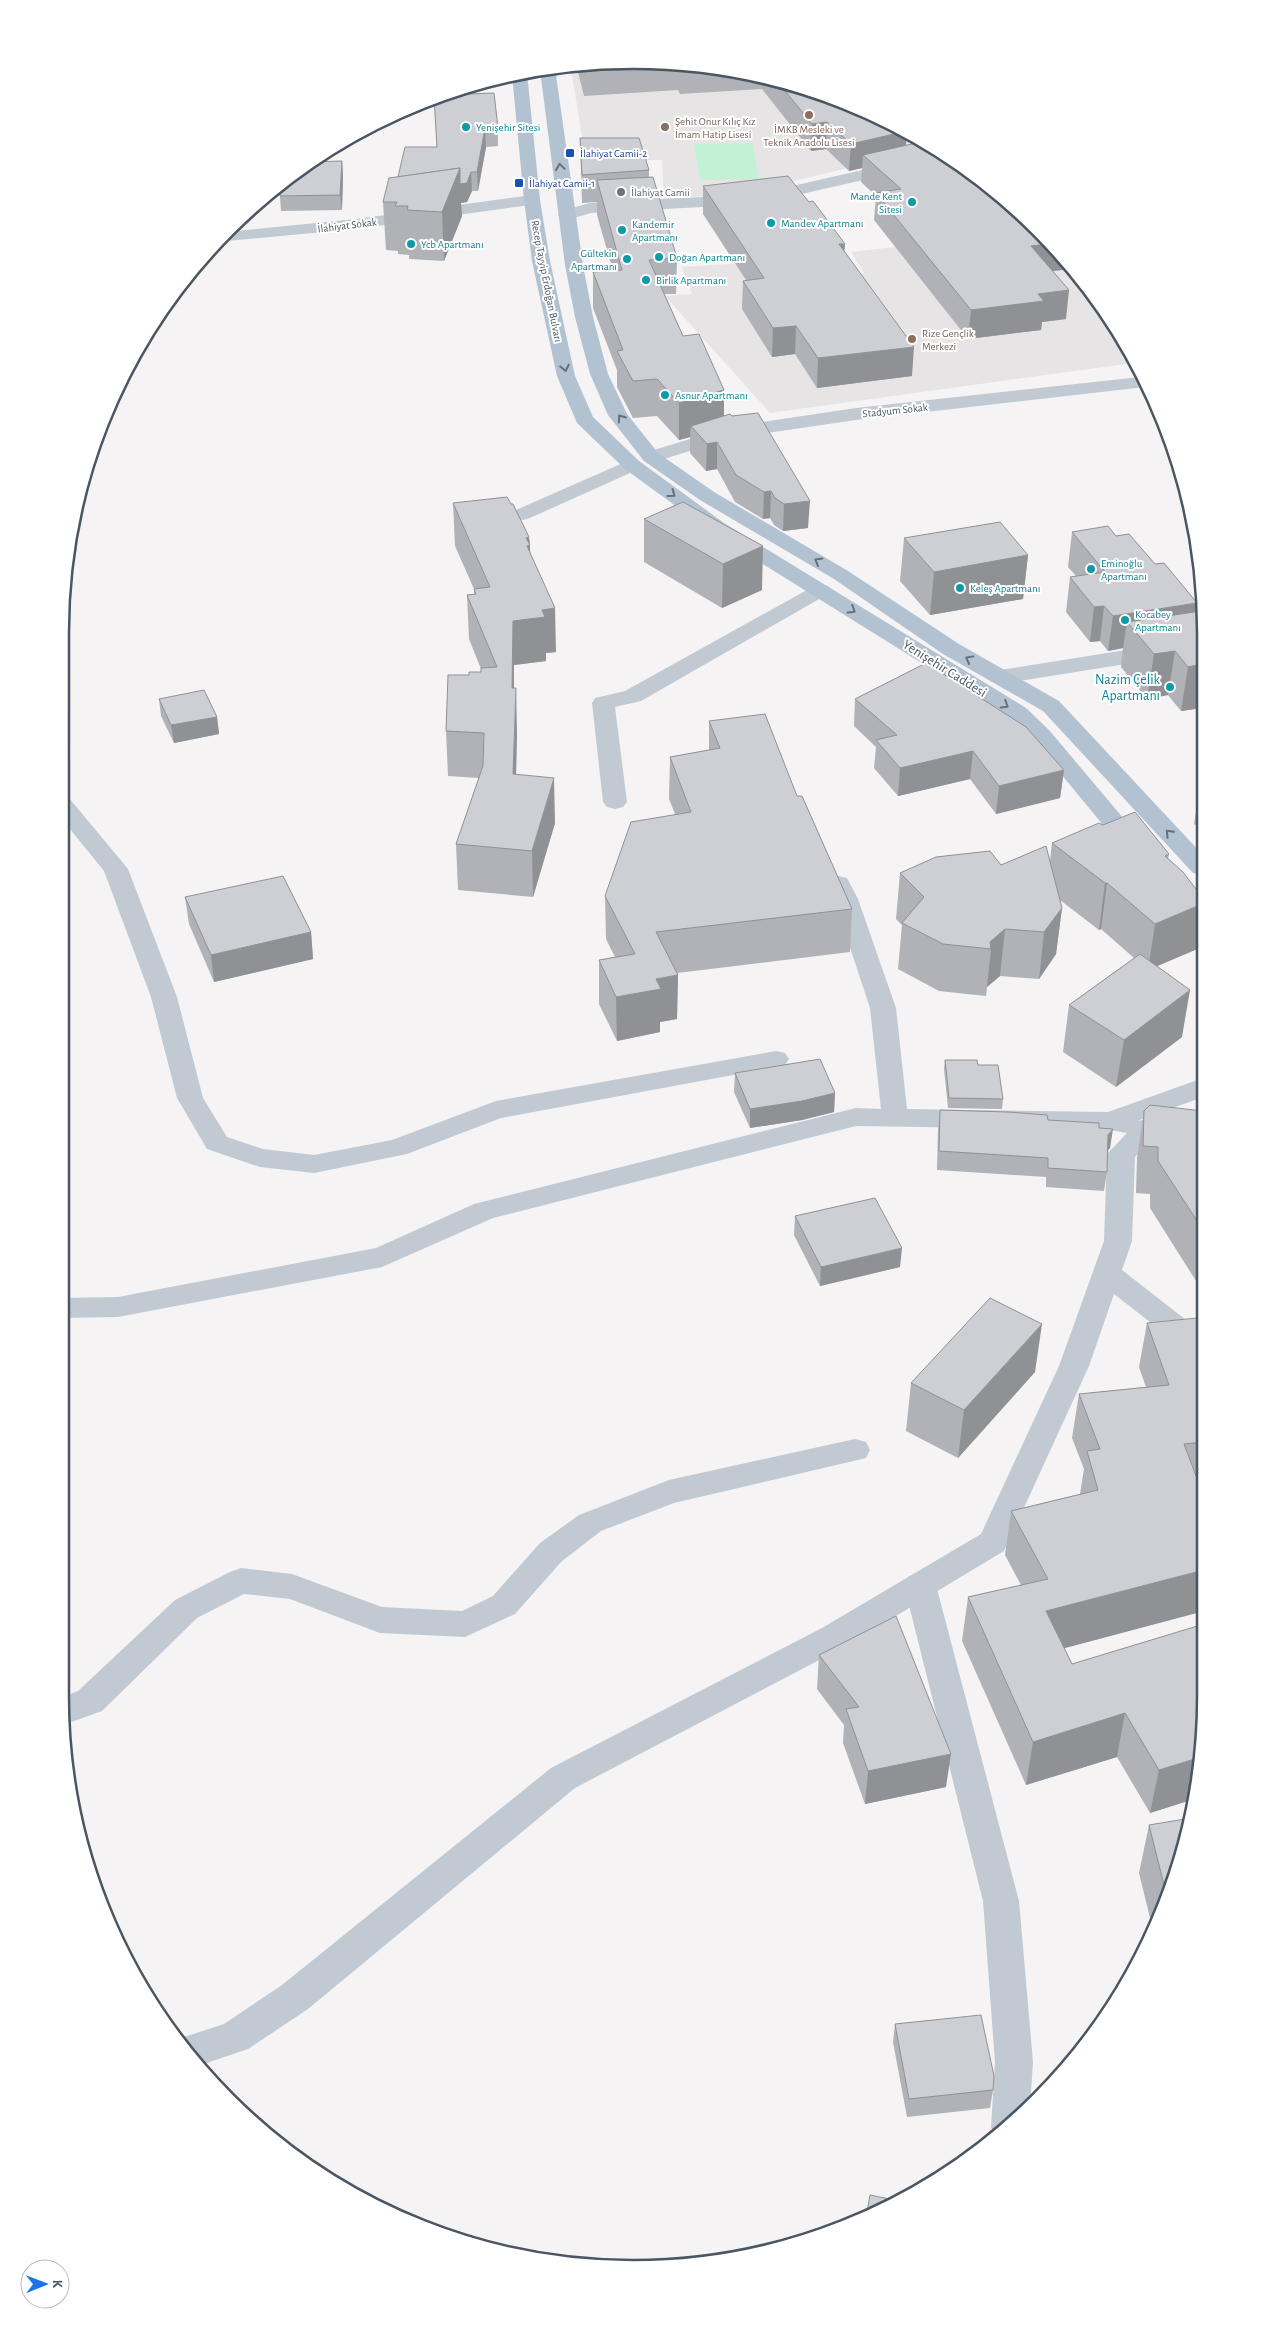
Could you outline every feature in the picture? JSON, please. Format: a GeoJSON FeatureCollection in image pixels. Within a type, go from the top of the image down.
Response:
{"type":"FeatureCollection","features":[{"type":"Feature","properties":{"kind":"main road"},"geometry":{"type":"LineString","coordinates":[[549,76],[567,215],[584,317],[599,374],[642,461]]}},
{"type":"Feature","properties":{"kind":"main road","name":"Recep Tayyip Erdoğan Bulvarı"},"geometry":{"type":"LineString","coordinates":[[521,81],[532,200],[541,261],[566,376],[584,419],[642,461]]}},
{"type":"Feature","properties":{"kind":"main road","name":"Yenişehir Caddesi"},"geometry":{"type":"LineString","coordinates":[[642,461],[717,527],[1018,713],[1041,735],[1100,804],[1148,865]]}},
{"type":"Feature","properties":{"kind":"main road","name":"Yenişehir Caddesi"},"geometry":{"type":"LineString","coordinates":[[642,461],[707,496],[841,575],[951,649],[1051,706],[1197,863]]}},
{"type":"Feature","properties":{"kind":"street"},"geometry":{"type":"LineString","coordinates":[[567,215],[590,208],[758,199],[937,158]]}},
{"type":"Feature","properties":{"kind":"street","name":"İlahiyat Sokak"},"geometry":{"type":"LineString","coordinates":[[231,237],[356,224],[532,200]]}},
{"type":"Feature","properties":{"kind":"street","name":"Stadyum Sokak"},"geometry":{"type":"LineString","coordinates":[[523,514],[642,461],[729,433],[856,414],[1139,382]]}},
{"type":"Feature","properties":{"kind":"street"},"geometry":{"type":"LineString","coordinates":[[616,802],[603,703],[633,696],[821,590]]}},
{"type":"Feature","properties":{"kind":"street"},"geometry":{"type":"LineString","coordinates":[[1000,677],[1197,646]]}},
{"type":"Feature","properties":{"kind":"street"},"geometry":{"type":"LineString","coordinates":[[69,812],[116,869],[164,997],[190,1098],[217,1142],[260,1158],[314,1164],[378,1152],[397,1148],[496,1110],[776,1059]]}},
{"type":"Feature","properties":{"kind":"street"},"geometry":{"type":"LineString","coordinates":[[830,866],[846,899],[883,1008],[895,1118]]}},
{"type":"Feature","properties":{"kind":"street"},"geometry":{"type":"LineString","coordinates":[[1110,1121],[1197,1089]]}},
{"type":"Feature","properties":{"kind":"street"},"geometry":{"type":"LineString","coordinates":[[69,1308],[118,1307],[382,1256],[484,1211],[856,1117],[1110,1121],[1161,1130],[1121,1154],[1118,1241],[1074,1366],[993,1542],[834,1637],[563,1778],[295,1997],[235,2037],[194,2050]]}},
{"type":"Feature","properties":{"kind":"street"},"geometry":{"type":"LineString","coordinates":[[1107,1273],[1197,1344]]}},
{"type":"Feature","properties":{"kind":"street"},"geometry":{"type":"LineString","coordinates":[[69,1709],[90,1701],[186,1609],[241,1581],[292,1587],[380,1620],[465,1624],[504,1605],[551,1552],[590,1523],[669,1492],[855,1450]]}},
{"type":"Feature","properties":{"kind":"street"},"geometry":{"type":"LineString","coordinates":[[920,1585],[1001,1902],[1014,2062],[1011,2115]]}},
{"type":"Feature","properties":{"kind":"shaded area","name":"Şehit Onur Kılıç Kız İmam Hatip Lisesi"},"geometry":{"type":"Polygon","coordinates":[[[596,70],[662,70],[747,81],[779,88],[849,112],[883,127],[925,150],[763,188],[664,201],[662,160],[586,161],[572,75],[566,73],[596,70]]]}},
{"type":"Feature","properties":{"kind":"shaded area","name":"Rize Gençlik Merkezi"},"geometry":{"type":"Polygon","coordinates":[[[1030,232],[1081,290],[1129,364],[770,413],[665,296],[692,294],[682,267],[760,262],[769,283],[864,273],[851,252],[1030,232]]]}},
{"type":"Feature","properties":{"kind":"green space"},"geometry":{"type":"Polygon","coordinates":[[[752,143],[759,179],[700,180],[694,144],[752,143]]]}},
{"type":"Feature","properties":{"kind":"building"},"geometry":{"type":"Polygon","coordinates":[[[784,90],[849,112],[896,134],[851,144],[827,122],[812,124],[784,90]]]}},
{"type":"Feature","properties":{"kind":"building"},"geometry":{"type":"Polygon","coordinates":[[[494,93],[498,128],[485,128],[477,172],[471,172],[467,183],[460,184],[460,168],[398,177],[405,147],[437,147],[434,106],[468,94],[494,93]]]}},
{"type":"Feature","properties":{"kind":"building"},"geometry":{"type":"Polygon","coordinates":[[[580,138],[639,138],[649,170],[582,175],[580,138]]]}},
{"type":"Feature","properties":{"kind":"building"},"geometry":{"type":"Polygon","coordinates":[[[914,143],[946,164],[976,185],[1032,234],[1042,245],[1031,246],[1069,290],[1038,294],[1044,301],[971,310],[876,193],[901,189],[863,155],[914,143]]]}},
{"type":"Feature","properties":{"kind":"building"},"geometry":{"type":"Polygon","coordinates":[[[342,161],[340,195],[280,196],[280,193],[290,185],[324,162],[342,161]]]}},
{"type":"Feature","properties":{"kind":"building"},"geometry":{"type":"Polygon","coordinates":[[[460,168],[442,212],[407,210],[408,206],[395,206],[397,202],[383,202],[389,178],[460,168]]]}},
{"type":"Feature","properties":{"kind":"building"},"geometry":{"type":"Polygon","coordinates":[[[788,176],[809,202],[813,201],[845,244],[839,244],[914,347],[818,358],[796,326],[773,328],[743,281],[764,278],[703,186],[788,176]]]}},
{"type":"Feature","properties":{"kind":"building"},"geometry":{"type":"Polygon","coordinates":[[[653,177],[677,258],[649,260],[683,336],[699,334],[724,390],[679,403],[657,379],[633,381],[617,351],[623,350],[593,272],[622,270],[597,180],[653,177]]]}},
{"type":"Feature","properties":{"kind":"building"},"geometry":{"type":"Polygon","coordinates":[[[758,413],[810,501],[784,504],[775,498],[771,491],[764,492],[736,475],[717,442],[707,444],[691,426],[730,414],[732,416],[758,413]]]}},
{"type":"Feature","properties":{"kind":"building"},"geometry":{"type":"Polygon","coordinates":[[[507,497],[511,504],[513,504],[529,537],[526,538],[530,545],[527,546],[555,608],[542,610],[545,617],[513,621],[512,688],[516,688],[513,774],[554,778],[532,851],[456,844],[483,766],[484,733],[446,731],[448,675],[469,675],[469,672],[481,672],[481,668],[497,667],[467,595],[476,594],[474,589],[490,587],[453,503],[507,497]]]}},
{"type":"Feature","properties":{"kind":"building"},"geometry":{"type":"Polygon","coordinates":[[[683,502],[763,546],[723,564],[644,519],[683,502]]]}},
{"type":"Feature","properties":{"kind":"building"},"geometry":{"type":"Polygon","coordinates":[[[1000,522],[1028,555],[934,572],[904,538],[1000,522]]]}},
{"type":"Feature","properties":{"kind":"building"},"geometry":{"type":"Polygon","coordinates":[[[1108,526],[1116,536],[1129,534],[1155,564],[1164,563],[1196,603],[1113,616],[1104,606],[1094,607],[1070,577],[1105,572],[1072,532],[1108,526]]]}},
{"type":"Feature","properties":{"kind":"building"},"geometry":{"type":"Polygon","coordinates":[[[1196,612],[1197,665],[1188,667],[1175,651],[1154,654],[1127,622],[1196,612]]]}},
{"type":"Feature","properties":{"kind":"building"},"geometry":{"type":"Polygon","coordinates":[[[926,663],[1026,727],[1064,770],[999,786],[973,751],[900,768],[876,740],[897,735],[855,699],[926,663]]]}},
{"type":"Feature","properties":{"kind":"building"},"geometry":{"type":"Polygon","coordinates":[[[204,690],[217,717],[171,725],[159,699],[204,690]]]}},
{"type":"Feature","properties":{"kind":"building"},"geometry":{"type":"Polygon","coordinates":[[[765,714],[797,796],[802,796],[852,909],[656,932],[678,975],[656,979],[661,989],[616,997],[599,960],[635,954],[605,896],[631,822],[691,812],[670,757],[720,748],[709,721],[765,714]]]}},
{"type":"Feature","properties":{"kind":"building"},"geometry":{"type":"Polygon","coordinates":[[[1135,812],[1169,854],[1165,856],[1183,872],[1197,890],[1197,906],[1155,924],[1107,883],[1052,843],[1099,823],[1103,825],[1135,812]]]}},
{"type":"Feature","properties":{"kind":"building"},"geometry":{"type":"Polygon","coordinates":[[[1046,846],[1062,908],[1044,932],[1005,929],[990,942],[991,949],[943,944],[902,923],[924,897],[900,873],[936,857],[990,851],[1001,865],[1046,846]]]}},
{"type":"Feature","properties":{"kind":"building"},"geometry":{"type":"Polygon","coordinates":[[[283,876],[311,932],[211,955],[185,897],[283,876]]]}},
{"type":"Feature","properties":{"kind":"building"},"geometry":{"type":"Polygon","coordinates":[[[1140,954],[1190,990],[1124,1040],[1069,1005],[1140,954]]]}},
{"type":"Feature","properties":{"kind":"building"},"geometry":{"type":"Polygon","coordinates":[[[820,1059],[835,1093],[802,1101],[750,1109],[735,1073],[820,1059]]]}},
{"type":"Feature","properties":{"kind":"building"},"geometry":{"type":"Polygon","coordinates":[[[945,1060],[977,1060],[978,1065],[998,1065],[1003,1099],[949,1098],[945,1060]]]}},
{"type":"Feature","properties":{"kind":"building"},"geometry":{"type":"Polygon","coordinates":[[[1150,1105],[1197,1110],[1197,1221],[1158,1161],[1158,1147],[1143,1146],[1144,1111],[1150,1105]]]}},
{"type":"Feature","properties":{"kind":"building"},"geometry":{"type":"Polygon","coordinates":[[[940,1110],[1047,1115],[1048,1120],[1099,1123],[1099,1128],[1113,1129],[1108,1135],[1107,1172],[1048,1168],[1048,1158],[939,1151],[940,1110]]]}},
{"type":"Feature","properties":{"kind":"building"},"geometry":{"type":"Polygon","coordinates":[[[875,1198],[902,1248],[821,1267],[795,1216],[875,1198]]]}},
{"type":"Feature","properties":{"kind":"building"},"geometry":{"type":"Polygon","coordinates":[[[990,1298],[1042,1324],[964,1410],[911,1383],[990,1298]]]}},
{"type":"Feature","properties":{"kind":"building"},"geometry":{"type":"Polygon","coordinates":[[[1197,1318],[1197,1443],[1184,1444],[1197,1478],[1197,1572],[1046,1611],[1072,1664],[1197,1626],[1196,1733],[1193,1759],[1159,1770],[1125,1713],[1033,1742],[968,1597],[1048,1579],[1011,1511],[1098,1490],[1087,1451],[1100,1449],[1079,1394],[1169,1385],[1147,1323],[1197,1318]]]}},
{"type":"Feature","properties":{"kind":"building"},"geometry":{"type":"Polygon","coordinates":[[[896,1616],[951,1754],[868,1771],[846,1709],[859,1707],[819,1655],[896,1616]]]}},
{"type":"Feature","properties":{"kind":"building"},"geometry":{"type":"Polygon","coordinates":[[[1183,1819],[1164,1885],[1149,1825],[1183,1819]]]}},
{"type":"Feature","properties":{"kind":"building"},"geometry":{"type":"Polygon","coordinates":[[[981,2015],[994,2076],[993,2090],[909,2099],[895,2024],[981,2015]]]}},
{"type":"Feature","properties":{"kind":"building"},"geometry":{"type":"Polygon","coordinates":[[[870,2195],[889,2199],[883,2202],[868,2209],[870,2195]]]}},
{"type":"Feature","properties":{"kind":"place","name":"İMKB Mesleki ve Teknik Anadolu Lisesi"},"geometry":{"type":"Point","coordinates":[809,115]}},
{"type":"Feature","properties":{"kind":"place","name":"Yenişehir Sitesi"},"geometry":{"type":"Point","coordinates":[466,127]}},
{"type":"Feature","properties":{"kind":"place","name":"Şehit Onur Kılıç Kız İmam Hatip Lisesi"},"geometry":{"type":"Point","coordinates":[665,127]}},
{"type":"Feature","properties":{"kind":"place","name":"İlahiyat Camii-2"},"geometry":{"type":"Point","coordinates":[570,153]}},
{"type":"Feature","properties":{"kind":"place","name":"İlahiyat Camii-1"},"geometry":{"type":"Point","coordinates":[519,183]}},
{"type":"Feature","properties":{"kind":"place","name":"İlahiyat Camii"},"geometry":{"type":"Point","coordinates":[621,192]}},
{"type":"Feature","properties":{"kind":"place","name":"Mande Kent Sitesi"},"geometry":{"type":"Point","coordinates":[912,202]}},
{"type":"Feature","properties":{"kind":"place","name":"Mandev Apartmanı"},"geometry":{"type":"Point","coordinates":[771,223]}},
{"type":"Feature","properties":{"kind":"place","name":"Kandemir Apartmanı"},"geometry":{"type":"Point","coordinates":[622,230]}},
{"type":"Feature","properties":{"kind":"place","name":"Ycb Apartmanı"},"geometry":{"type":"Point","coordinates":[411,244]}},
{"type":"Feature","properties":{"kind":"place","name":"Doğan Apartmanı"},"geometry":{"type":"Point","coordinates":[659,257]}},
{"type":"Feature","properties":{"kind":"place","name":"Gültekin Apartmanı"},"geometry":{"type":"Point","coordinates":[627,259]}},
{"type":"Feature","properties":{"kind":"place","name":"Birlik Apartmanı"},"geometry":{"type":"Point","coordinates":[646,280]}},
{"type":"Feature","properties":{"kind":"place","name":"Rize Gençlik Merkezi"},"geometry":{"type":"Point","coordinates":[912,339]}},
{"type":"Feature","properties":{"kind":"place","name":"Asnur Apartmanı"},"geometry":{"type":"Point","coordinates":[665,395]}},
{"type":"Feature","properties":{"kind":"place","name":"Eminoğlu Apartmanı"},"geometry":{"type":"Point","coordinates":[1091,569]}},
{"type":"Feature","properties":{"kind":"place","name":"Keleş Apartmanı"},"geometry":{"type":"Point","coordinates":[960,588]}},
{"type":"Feature","properties":{"kind":"place","name":"Kocabey Apartmanı"},"geometry":{"type":"Point","coordinates":[1125,620]}},
{"type":"Feature","properties":{"kind":"place","name":"Nazim Çelik Apartmanı"},"geometry":{"type":"Point","coordinates":[1170,687]}}]}
